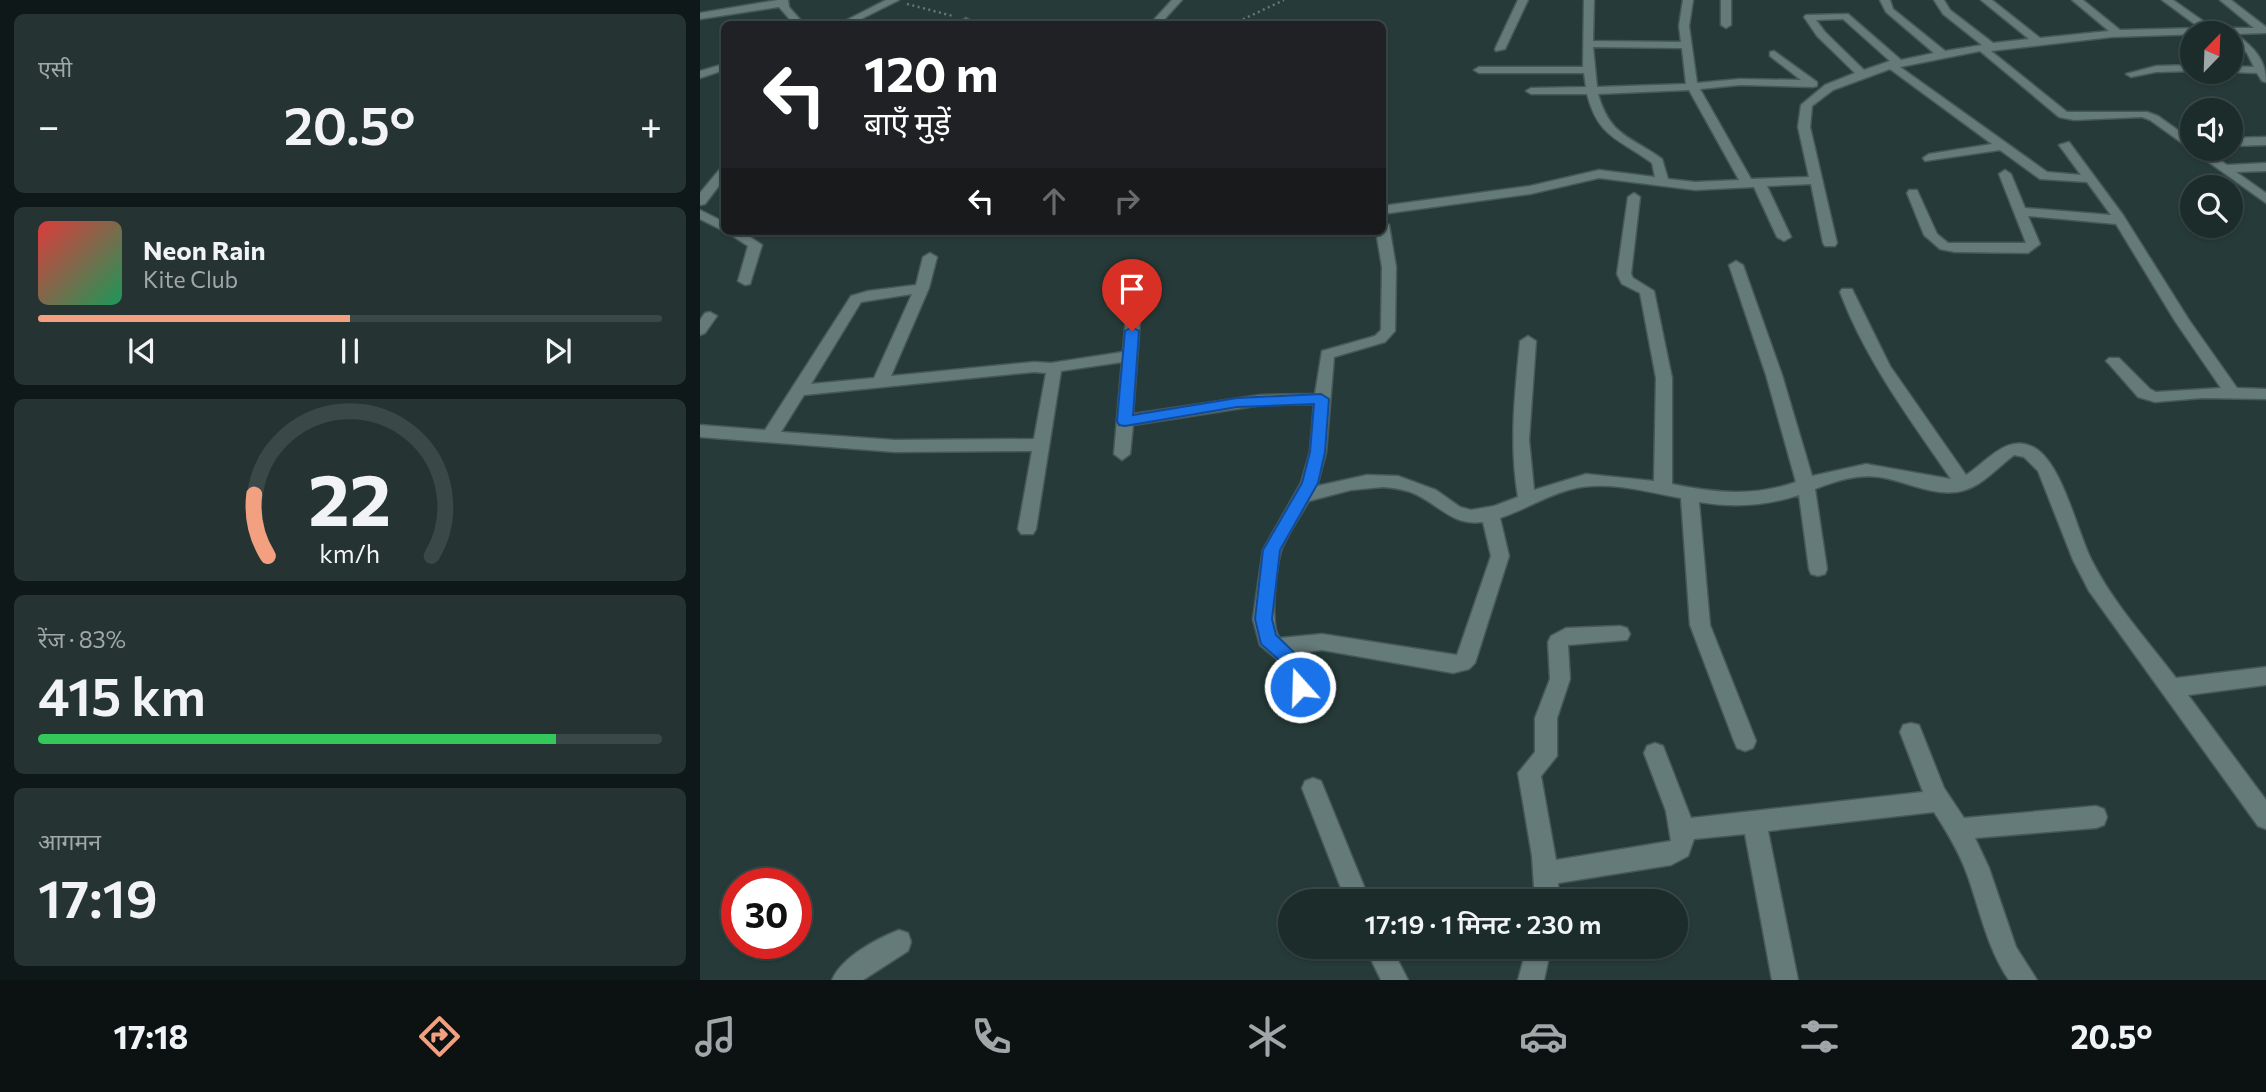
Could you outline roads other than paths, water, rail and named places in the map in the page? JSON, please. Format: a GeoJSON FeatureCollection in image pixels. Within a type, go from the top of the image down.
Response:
{"type":"FeatureCollection","features":[{"type":"Feature","properties":{"kind":"street"},"geometry":{"type":"LineString","coordinates":[[1157,21],[1177,0]]}},
{"type":"Feature","properties":{"kind":"street"},"geometry":{"type":"LineString","coordinates":[[1500,49],[1523,0]]}},
{"type":"Feature","properties":{"kind":"street"},"geometry":{"type":"LineString","coordinates":[[1589,0],[1591,90],[1599,114],[1612,133],[1658,162],[1663,184]]}},
{"type":"Feature","properties":{"kind":"street"},"geometry":{"type":"LineString","coordinates":[[1688,0],[1684,26],[1692,85],[1784,237]]}},
{"type":"Feature","properties":{"kind":"street"},"geometry":{"type":"LineString","coordinates":[[1726,0],[1726,25]]}},
{"type":"Feature","properties":{"kind":"street"},"geometry":{"type":"LineString","coordinates":[[1885,0],[1889,10],[1943,55]]}},
{"type":"Feature","properties":{"kind":"street"},"geometry":{"type":"LineString","coordinates":[[1939,0],[1947,12],[2063,114],[2074,117],[2143,114],[2154,118],[2180,136]]}},
{"type":"Feature","properties":{"kind":"street"},"geometry":{"type":"LineString","coordinates":[[1986,0],[2039,42]]}},
{"type":"Feature","properties":{"kind":"street"},"geometry":{"type":"LineString","coordinates":[[2077,0],[2118,34]]}},
{"type":"Feature","properties":{"kind":"street"},"geometry":{"type":"LineString","coordinates":[[2167,0],[2196,21]]}},
{"type":"Feature","properties":{"kind":"street"},"geometry":{"type":"LineString","coordinates":[[2225,0],[2264,30]]}},
{"type":"Feature","properties":{"kind":"street"},"geometry":{"type":"LineString","coordinates":[[851,21],[894,1]]}},
{"type":"Feature","properties":{"kind":"street"},"geometry":{"type":"LineString","coordinates":[[700,16],[782,2],[797,21]]}},
{"type":"Feature","properties":{"kind":"street"},"geometry":{"type":"LineString","coordinates":[[1860,72],[1821,34],[1809,17],[1845,16],[1893,63],[2047,177],[2090,178]]}},
{"type":"Feature","properties":{"kind":"street"},"geometry":{"type":"LineString","coordinates":[[2244,32],[2264,30]]}},
{"type":"Feature","properties":{"kind":"street"},"geometry":{"type":"LineString","coordinates":[[1531,91],[1655,90],[1740,82],[1816,86],[1893,63],[1943,55],[2118,34],[2180,32]]}},
{"type":"Feature","properties":{"kind":"street"},"geometry":{"type":"LineString","coordinates":[[1589,44],[1685,45]]}},
{"type":"Feature","properties":{"kind":"street"},"geometry":{"type":"LineString","coordinates":[[2244,45],[2251,51],[2264,75]]}},
{"type":"Feature","properties":{"kind":"street"},"geometry":{"type":"LineString","coordinates":[[1774,54],[1816,86]]}},
{"type":"Feature","properties":{"kind":"street"},"geometry":{"type":"LineString","coordinates":[[703,76],[721,68]]}},
{"type":"Feature","properties":{"kind":"street"},"geometry":{"type":"LineString","coordinates":[[2130,74],[2180,68]]}},
{"type":"Feature","properties":{"kind":"street"},"geometry":{"type":"LineString","coordinates":[[1479,70],[1590,70]]}},
{"type":"Feature","properties":{"kind":"street"},"geometry":{"type":"LineString","coordinates":[[2244,71],[2264,75]]}},
{"type":"Feature","properties":{"kind":"street"},"geometry":{"type":"LineString","coordinates":[[703,76],[721,74]]}},
{"type":"Feature","properties":{"kind":"street"},"geometry":{"type":"LineString","coordinates":[[1816,86],[1805,112],[1804,127],[1830,243]]}},
{"type":"Feature","properties":{"kind":"street"},"geometry":{"type":"LineString","coordinates":[[2243,142],[2266,141]]}},
{"type":"Feature","properties":{"kind":"street"},"geometry":{"type":"LineString","coordinates":[[2065,145],[2120,220],[2182,321],[2232,393]]}},
{"type":"Feature","properties":{"kind":"street"},"geometry":{"type":"LineString","coordinates":[[1930,158],[2004,146]]}},
{"type":"Feature","properties":{"kind":"street"},"geometry":{"type":"LineString","coordinates":[[2214,161],[2266,199]]}},
{"type":"Feature","properties":{"kind":"street"},"geometry":{"type":"LineString","coordinates":[[2225,169],[2266,167]]}},
{"type":"Feature","properties":{"kind":"street"},"geometry":{"type":"LineString","coordinates":[[1386,209],[1530,190],[1599,174],[1695,186],[1815,180]]}},
{"type":"Feature","properties":{"kind":"street"},"geometry":{"type":"LineString","coordinates":[[1913,193],[1933,240],[1945,247],[2028,249],[2033,244],[2004,174]]}},
{"type":"Feature","properties":{"kind":"street"},"geometry":{"type":"LineString","coordinates":[[700,201],[721,176]]}},
{"type":"Feature","properties":{"kind":"street"},"geometry":{"type":"LineString","coordinates":[[1634,197],[1624,274],[1627,281],[1646,289],[1664,378],[1663,490]]}},
{"type":"Feature","properties":{"kind":"street"},"geometry":{"type":"LineString","coordinates":[[2020,211],[2120,220]]}},
{"type":"Feature","properties":{"kind":"street"},"geometry":{"type":"LineString","coordinates":[[700,215],[721,226]]}},
{"type":"Feature","properties":{"kind":"street"},"geometry":{"type":"LineString","coordinates":[[739,235],[755,245],[745,281]]}},
{"type":"Feature","properties":{"kind":"street"},"geometry":{"type":"LineString","coordinates":[[1306,712],[1294,662],[1267,639],[1263,628],[1272,550],[1310,483],[1318,452],[1327,354],[1380,340],[1388,331],[1389,267],[1384,235]]}},
{"type":"Feature","properties":{"kind":"street"},"geometry":{"type":"LineString","coordinates":[[880,382],[922,288],[930,257]]}},
{"type":"Feature","properties":{"kind":"street"},"geometry":{"type":"LineString","coordinates":[[1736,265],[1774,375],[1806,485],[1818,569]]}},
{"type":"Feature","properties":{"kind":"street"},"geometry":{"type":"LineString","coordinates":[[769,437],[856,299],[867,295],[922,288]]}},
{"type":"Feature","properties":{"kind":"street"},"geometry":{"type":"LineString","coordinates":[[1847,292],[1853,310],[1875,351],[1963,484]]}},
{"type":"Feature","properties":{"kind":"street"},"geometry":{"type":"LineString","coordinates":[[1122,454],[1135,306]]}},
{"type":"Feature","properties":{"kind":"street"},"geometry":{"type":"LineString","coordinates":[[700,330],[710,316]]}},
{"type":"Feature","properties":{"kind":"street"},"geometry":{"type":"LineString","coordinates":[[1527,499],[1522,475],[1520,424],[1528,341]]}},
{"type":"Feature","properties":{"kind":"street"},"geometry":{"type":"LineString","coordinates":[[799,390],[1034,367],[1051,368],[1130,356]]}},
{"type":"Feature","properties":{"kind":"street"},"geometry":{"type":"LineString","coordinates":[[2114,361],[2149,396],[2266,394]]}},
{"type":"Feature","properties":{"kind":"street"},"geometry":{"type":"LineString","coordinates":[[1027,529],[1055,372],[1051,368]]}},
{"type":"Feature","properties":{"kind":"street"},"geometry":{"type":"LineString","coordinates":[[1125,421],[1237,402],[1321,399]]}},
{"type":"Feature","properties":{"kind":"street"},"geometry":{"type":"LineString","coordinates":[[700,431],[895,446],[1042,445]]}},
{"type":"Feature","properties":{"kind":"street"},"geometry":{"type":"LineString","coordinates":[[1303,496],[1382,479],[1410,484],[1431,494],[1464,516],[1490,513],[1568,483],[1587,480],[1717,499],[1761,499],[1780,496],[1854,471],[1883,471],[1924,482],[1963,484],[2011,449],[2029,452],[2045,468],[2082,560],[2096,586],[2264,811]]}},
{"type":"Feature","properties":{"kind":"street"},"geometry":{"type":"LineString","coordinates":[[1689,494],[1700,625],[1745,741]]}},
{"type":"Feature","properties":{"kind":"street"},"geometry":{"type":"LineString","coordinates":[[1276,647],[1322,642],[1453,664],[1462,663],[1468,657],[1492,574],[1500,556],[1490,513]]}},
{"type":"Feature","properties":{"kind":"street"},"geometry":{"type":"LineString","coordinates":[[1547,889],[1529,773],[1546,755],[1546,718],[1560,679],[1558,642],[1566,636],[1620,634]]}},
{"type":"Feature","properties":{"kind":"street"},"geometry":{"type":"LineString","coordinates":[[2170,688],[2266,676]]}},
{"type":"Feature","properties":{"kind":"street"},"geometry":{"type":"LineString","coordinates":[[1911,732],[1939,801],[1958,828],[1976,868],[2006,954],[2024,980]]}},
{"type":"Feature","properties":{"kind":"street"},"geometry":{"type":"LineString","coordinates":[[1546,873],[1671,854],[1679,849],[1683,842],[1681,830],[1655,752]]}},
{"type":"Feature","properties":{"kind":"street"},"geometry":{"type":"LineString","coordinates":[[1314,789],[1353,889]]}},
{"type":"Feature","properties":{"kind":"street"},"geometry":{"type":"LineString","coordinates":[[1681,830],[1939,801]]}},
{"type":"Feature","properties":{"kind":"street"},"geometry":{"type":"LineString","coordinates":[[1958,828],[2095,817]]}},
{"type":"Feature","properties":{"kind":"street"},"geometry":{"type":"LineString","coordinates":[[1754,821],[1785,980]]}},
{"type":"Feature","properties":{"kind":"street"},"geometry":{"type":"LineString","coordinates":[[845,980],[899,942]]}},
{"type":"Feature","properties":{"kind":"street"},"geometry":{"type":"LineString","coordinates":[[1384,959],[1395,980]]}},
{"type":"Feature","properties":{"kind":"street"},"geometry":{"type":"LineString","coordinates":[[1531,980],[1536,959]]}}]}
